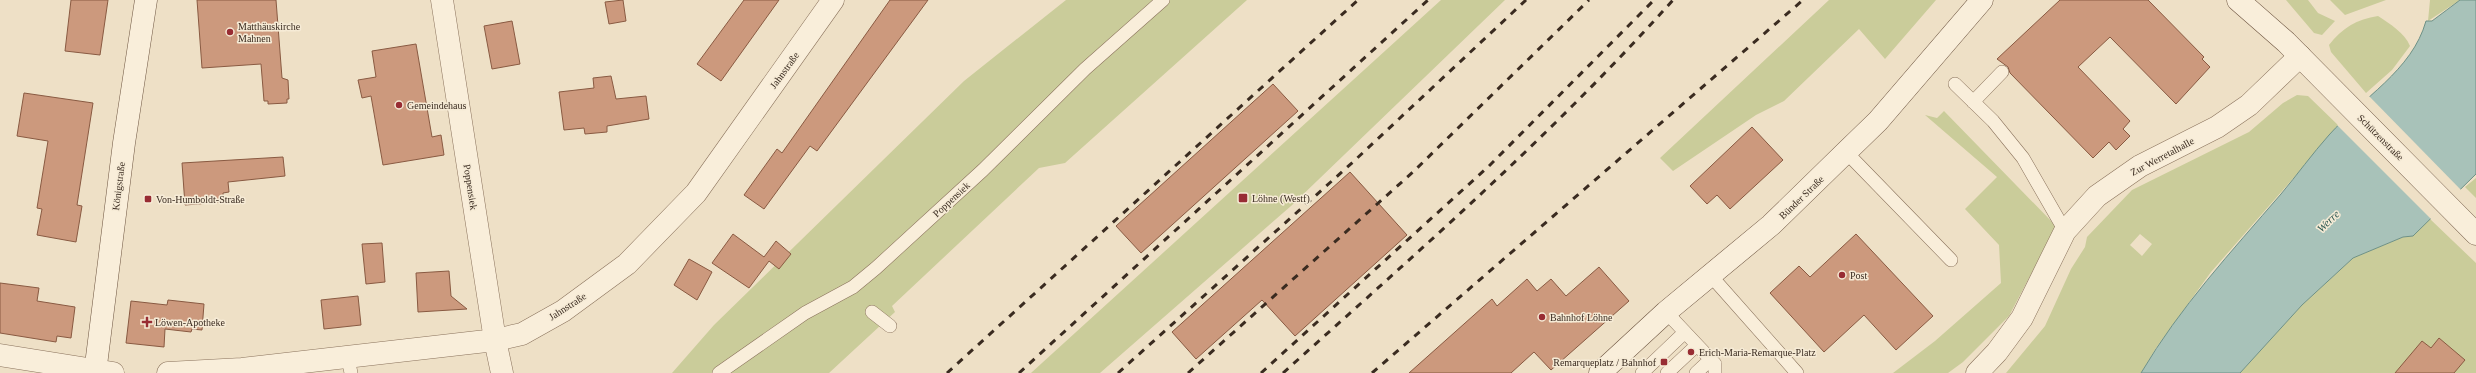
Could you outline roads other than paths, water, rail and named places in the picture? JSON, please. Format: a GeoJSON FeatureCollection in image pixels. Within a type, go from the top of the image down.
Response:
{"type":"FeatureCollection","features":[{"type":"Feature","properties":{"kind":"street","name":"Königstraße"},"geometry":{"type":"LineString","coordinates":[[101,372],[124,144],[146,0]]}},
{"type":"Feature","properties":{"kind":"street","name":"Poppensiek"},"geometry":{"type":"LineString","coordinates":[[442,0],[495,340],[502,373]]}},
{"type":"Feature","properties":{"kind":"street","name":"Jahnstraße"},"geometry":{"type":"LineString","coordinates":[[168,373],[349,365],[522,334],[563,311],[626,264],[696,193],[833,0]]}},
{"type":"Feature","properties":{"kind":"street","name":"Bünder Straße"},"geometry":{"type":"LineString","coordinates":[[1600,373],[1666,312],[1712,276],[1771,225],[1846,152],[1919,76],[1982,0]]}},
{"type":"Feature","properties":{"kind":"street","name":"Schützenstraße"},"geometry":{"type":"LineString","coordinates":[[2238,0],[2293,49],[2451,207],[2476,234]]}},
{"type":"Feature","properties":{"kind":"street","name":"Schützenstraße"},"geometry":{"type":"LineString","coordinates":[[2252,0],[2293,49]]}},
{"type":"Feature","properties":{"kind":"street","name":"Zur Werretalhalle"},"geometry":{"type":"LineString","coordinates":[[1977,373],[1997,352],[2022,318],[2065,232],[2097,196],[2140,166],[2217,127],[2249,105],[2293,49]]}},
{"type":"Feature","properties":{"kind":"street"},"geometry":{"type":"LineString","coordinates":[[0,356],[101,372]]}},
{"type":"Feature","properties":{"kind":"lane","name":"Poppensiek"},"geometry":{"type":"LineString","coordinates":[[719,373],[805,313],[853,287],[876,268],[982,170],[1079,74],[1163,0]]}},
{"type":"Feature","properties":{"kind":"lane"},"geometry":{"type":"LineString","coordinates":[[1973,102],[2002,72]]}},
{"type":"Feature","properties":{"kind":"lane"},"geometry":{"type":"LineString","coordinates":[[1954,84],[1993,121],[2024,158],[2065,232]]}},
{"type":"Feature","properties":{"kind":"lane"},"geometry":{"type":"LineString","coordinates":[[1846,152],[1951,260]]}},
{"type":"Feature","properties":{"kind":"lane"},"geometry":{"type":"LineString","coordinates":[[1712,276],[1797,373]]}},
{"type":"Feature","properties":{"kind":"lane"},"geometry":{"type":"LineString","coordinates":[[872,312],[890,326]]}},
{"type":"Feature","properties":{"kind":"lane"},"geometry":{"type":"LineString","coordinates":[[1666,312],[1715,364],[1715,373]]}},
{"type":"Feature","properties":{"kind":"lane"},"geometry":{"type":"LineString","coordinates":[[1642,373],[1685,332]]}},
{"type":"Feature","properties":{"kind":"lane"},"geometry":{"type":"LineString","coordinates":[[1667,373],[1697,345]]}},
{"type":"Feature","properties":{"kind":"lane"},"geometry":{"type":"LineString","coordinates":[[1696,373],[1710,359]]}},
{"type":"Feature","properties":{"kind":"water","name":"Werre"},"geometry":{"type":"Polygon","coordinates":[[[2460,0],[2476,0],[2476,174],[2413,236],[2403,237],[2353,258],[2302,305],[2240,373],[2141,373],[2172,325],[2207,280],[2281,194],[2323,142],[2342,122],[2385,83],[2410,55],[2419,39],[2426,21],[2432,21],[2460,0]]]}},
{"type":"Feature","properties":{"kind":"railway"},"geometry":{"type":"LineString","coordinates":[[947,373],[1358,0]]}},
{"type":"Feature","properties":{"kind":"railway"},"geometry":{"type":"LineString","coordinates":[[1019,373],[1428,0]]}},
{"type":"Feature","properties":{"kind":"railway"},"geometry":{"type":"LineString","coordinates":[[1118,373],[1353,162],[1526,0]]}},
{"type":"Feature","properties":{"kind":"railway"},"geometry":{"type":"LineString","coordinates":[[1188,373],[1413,172],[1589,0]]}},
{"type":"Feature","properties":{"kind":"railway"},"geometry":{"type":"LineString","coordinates":[[1261,373],[1489,166],[1654,0]]}},
{"type":"Feature","properties":{"kind":"railway"},"geometry":{"type":"LineString","coordinates":[[1283,373],[1434,238],[1483,192],[1580,98],[1673,0]]}},
{"type":"Feature","properties":{"kind":"railway"},"geometry":{"type":"LineString","coordinates":[[1372,373],[1803,0]]}},
{"type":"Feature","properties":{"kind":"place","name":"Matthäuskirche Mahnen"},"geometry":{"type":"Point","coordinates":[230,32]}},
{"type":"Feature","properties":{"kind":"place","name":"Gemeindehaus"},"geometry":{"type":"Point","coordinates":[399,105]}},
{"type":"Feature","properties":{"kind":"place","name":"Löhne (Westf)"},"geometry":{"type":"Point","coordinates":[1243,198]}},
{"type":"Feature","properties":{"kind":"place","name":"Von-Humboldt-Straße"},"geometry":{"type":"Point","coordinates":[148,199]}},
{"type":"Feature","properties":{"kind":"place","name":"Post"},"geometry":{"type":"Point","coordinates":[1842,275]}},
{"type":"Feature","properties":{"kind":"place","name":"Bahnhof Löhne"},"geometry":{"type":"Point","coordinates":[1542,317]}},
{"type":"Feature","properties":{"kind":"place","name":"Löwen-Apotheke"},"geometry":{"type":"Point","coordinates":[147,322]}},
{"type":"Feature","properties":{"kind":"place","name":"Erich-Maria-Remarque-Platz"},"geometry":{"type":"Point","coordinates":[1691,352]}},
{"type":"Feature","properties":{"kind":"place","name":"Remarqueplatz / Bahnhof"},"geometry":{"type":"Point","coordinates":[1664,362]}}]}
